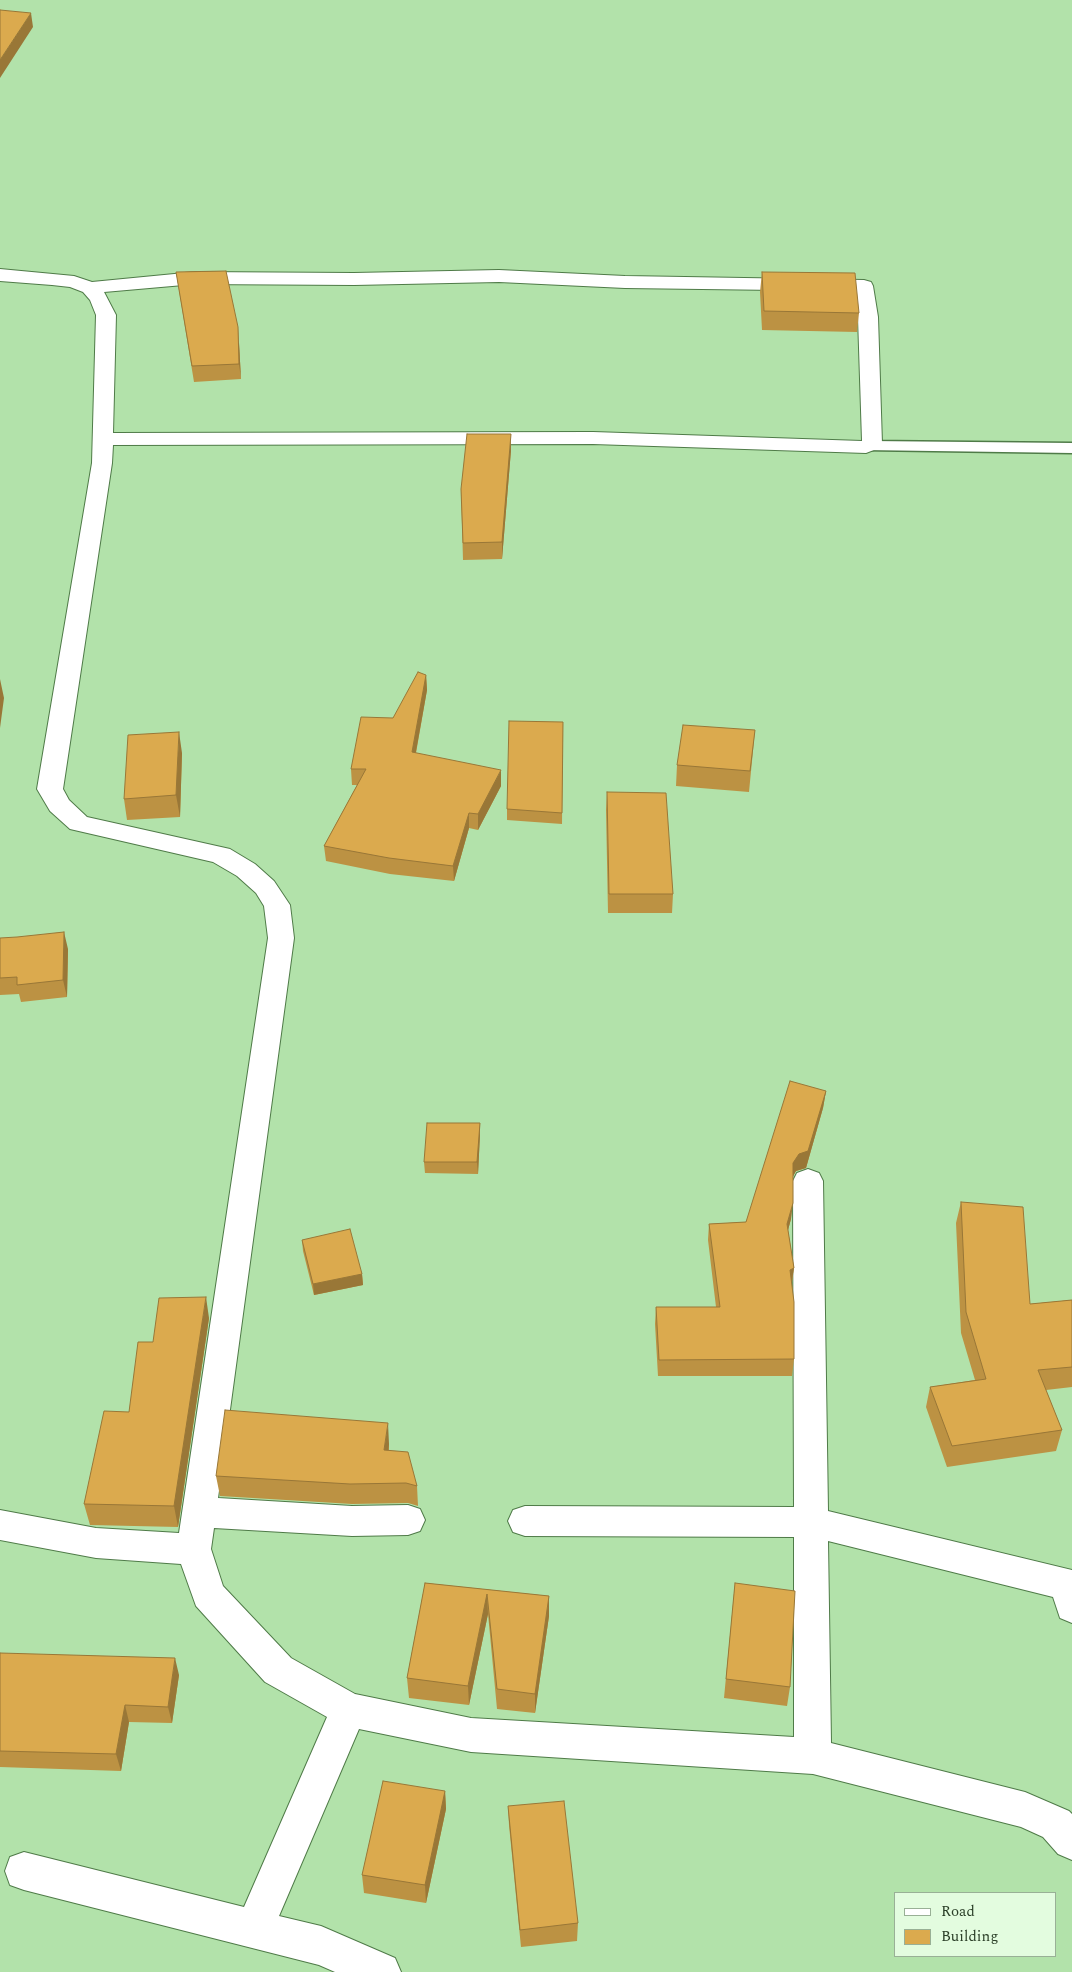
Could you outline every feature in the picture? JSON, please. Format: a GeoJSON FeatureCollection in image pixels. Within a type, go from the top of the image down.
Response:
{"type":"FeatureCollection","features":[{"type":"Feature","properties":{"kind":"street"},"geometry":{"type":"LineString","coordinates":[[0,276],[52,279],[74,282],[90,288],[195,278],[499,276],[625,282],[864,286],[868,317],[872,444],[870,446],[814,446],[593,438],[103,439]]}},
{"type":"Feature","properties":{"kind":"street"},"geometry":{"type":"LineString","coordinates":[[90,288],[99,298],[106,315],[102,464],[89,555],[50,789],[59,805],[79,822],[221,855],[246,870],[264,887],[277,905],[281,938],[194,1549],[208,1595],[278,1670],[349,1710],[471,1735],[813,1756],[1025,1810],[1056,1824],[1072,1841]]}},
{"type":"Feature","properties":{"kind":"street"},"geometry":{"type":"LineString","coordinates":[[808,1181],[813,1756]]}},
{"type":"Feature","properties":{"kind":"street"},"geometry":{"type":"LineString","coordinates":[[199,1512],[352,1521],[408,1520]]}},
{"type":"Feature","properties":{"kind":"street"},"geometry":{"type":"LineString","coordinates":[[525,1521],[811,1522],[1068,1585],[1072,1607]]}},
{"type":"Feature","properties":{"kind":"street"},"geometry":{"type":"LineString","coordinates":[[0,1524],[96,1543],[194,1549]]}},
{"type":"Feature","properties":{"kind":"street"},"geometry":{"type":"LineString","coordinates":[[254,1929],[349,1710]]}},
{"type":"Feature","properties":{"kind":"street"},"geometry":{"type":"LineString","coordinates":[[24,1871],[321,1946],[381,1972]]}},
{"type":"Feature","properties":{"kind":"lane"},"geometry":{"type":"LineString","coordinates":[[870,446],[1072,448]]}},
{"type":"Feature","properties":{"kind":"building"},"geometry":{"type":"Polygon","coordinates":[[[0,10],[31,13],[0,60],[0,10]]]}},
{"type":"Feature","properties":{"kind":"building"},"geometry":{"type":"Polygon","coordinates":[[[226,271],[238,327],[239,364],[192,366],[176,272],[226,271]]]}},
{"type":"Feature","properties":{"kind":"building"},"geometry":{"type":"Polygon","coordinates":[[[762,272],[855,273],[859,313],[764,311],[762,272]]]}},
{"type":"Feature","properties":{"kind":"building"},"geometry":{"type":"Polygon","coordinates":[[[467,434],[511,434],[502,542],[463,543],[461,489],[467,434]]]}},
{"type":"Feature","properties":{"kind":"building"},"geometry":{"type":"Polygon","coordinates":[[[418,672],[426,675],[412,752],[501,770],[478,814],[469,813],[453,866],[389,858],[324,846],[366,769],[351,769],[361,717],[393,718],[418,672]]]}},
{"type":"Feature","properties":{"kind":"building"},"geometry":{"type":"Polygon","coordinates":[[[509,721],[563,722],[562,813],[507,809],[509,721]]]}},
{"type":"Feature","properties":{"kind":"building"},"geometry":{"type":"Polygon","coordinates":[[[683,725],[755,730],[750,771],[677,765],[683,725]]]}},
{"type":"Feature","properties":{"kind":"building"},"geometry":{"type":"Polygon","coordinates":[[[179,732],[176,795],[124,799],[128,735],[179,732]]]}},
{"type":"Feature","properties":{"kind":"building"},"geometry":{"type":"Polygon","coordinates":[[[607,792],[666,793],[673,894],[609,894],[607,792]]]}},
{"type":"Feature","properties":{"kind":"building"},"geometry":{"type":"Polygon","coordinates":[[[64,932],[63,980],[17,985],[17,977],[0,978],[0,938],[64,932]]]}},
{"type":"Feature","properties":{"kind":"building"},"geometry":{"type":"Polygon","coordinates":[[[790,1081],[826,1091],[808,1151],[799,1154],[793,1163],[793,1203],[787,1224],[794,1268],[790,1270],[794,1302],[794,1359],[659,1360],[656,1307],[720,1307],[709,1224],[746,1222],[790,1081]]]}},
{"type":"Feature","properties":{"kind":"building"},"geometry":{"type":"Polygon","coordinates":[[[427,1123],[480,1123],[477,1162],[424,1162],[427,1123]]]}},
{"type":"Feature","properties":{"kind":"building"},"geometry":{"type":"Polygon","coordinates":[[[961,1202],[1023,1207],[1030,1304],[1072,1300],[1072,1367],[1038,1370],[1062,1430],[952,1446],[930,1387],[986,1379],[966,1312],[961,1202]]]}},
{"type":"Feature","properties":{"kind":"building"},"geometry":{"type":"Polygon","coordinates":[[[350,1229],[362,1274],[313,1284],[302,1240],[350,1229]]]}},
{"type":"Feature","properties":{"kind":"building"},"geometry":{"type":"Polygon","coordinates":[[[206,1297],[174,1506],[84,1504],[104,1411],[129,1412],[138,1342],[153,1342],[159,1298],[206,1297]]]}},
{"type":"Feature","properties":{"kind":"building"},"geometry":{"type":"Polygon","coordinates":[[[225,1410],[388,1423],[384,1450],[408,1452],[417,1486],[406,1483],[350,1484],[216,1476],[225,1410]]]}},
{"type":"Feature","properties":{"kind":"building"},"geometry":{"type":"Polygon","coordinates":[[[425,1583],[549,1596],[535,1694],[497,1689],[487,1594],[468,1686],[407,1678],[425,1583]]]}},
{"type":"Feature","properties":{"kind":"building"},"geometry":{"type":"Polygon","coordinates":[[[735,1583],[795,1591],[790,1687],[726,1679],[735,1583]]]}},
{"type":"Feature","properties":{"kind":"building"},"geometry":{"type":"Polygon","coordinates":[[[0,1653],[175,1658],[168,1707],[125,1705],[116,1754],[0,1751],[0,1653]]]}},
{"type":"Feature","properties":{"kind":"building"},"geometry":{"type":"Polygon","coordinates":[[[383,1781],[445,1791],[425,1885],[362,1875],[383,1781]]]}},
{"type":"Feature","properties":{"kind":"building"},"geometry":{"type":"Polygon","coordinates":[[[564,1801],[578,1923],[520,1930],[508,1806],[564,1801]]]}}]}
